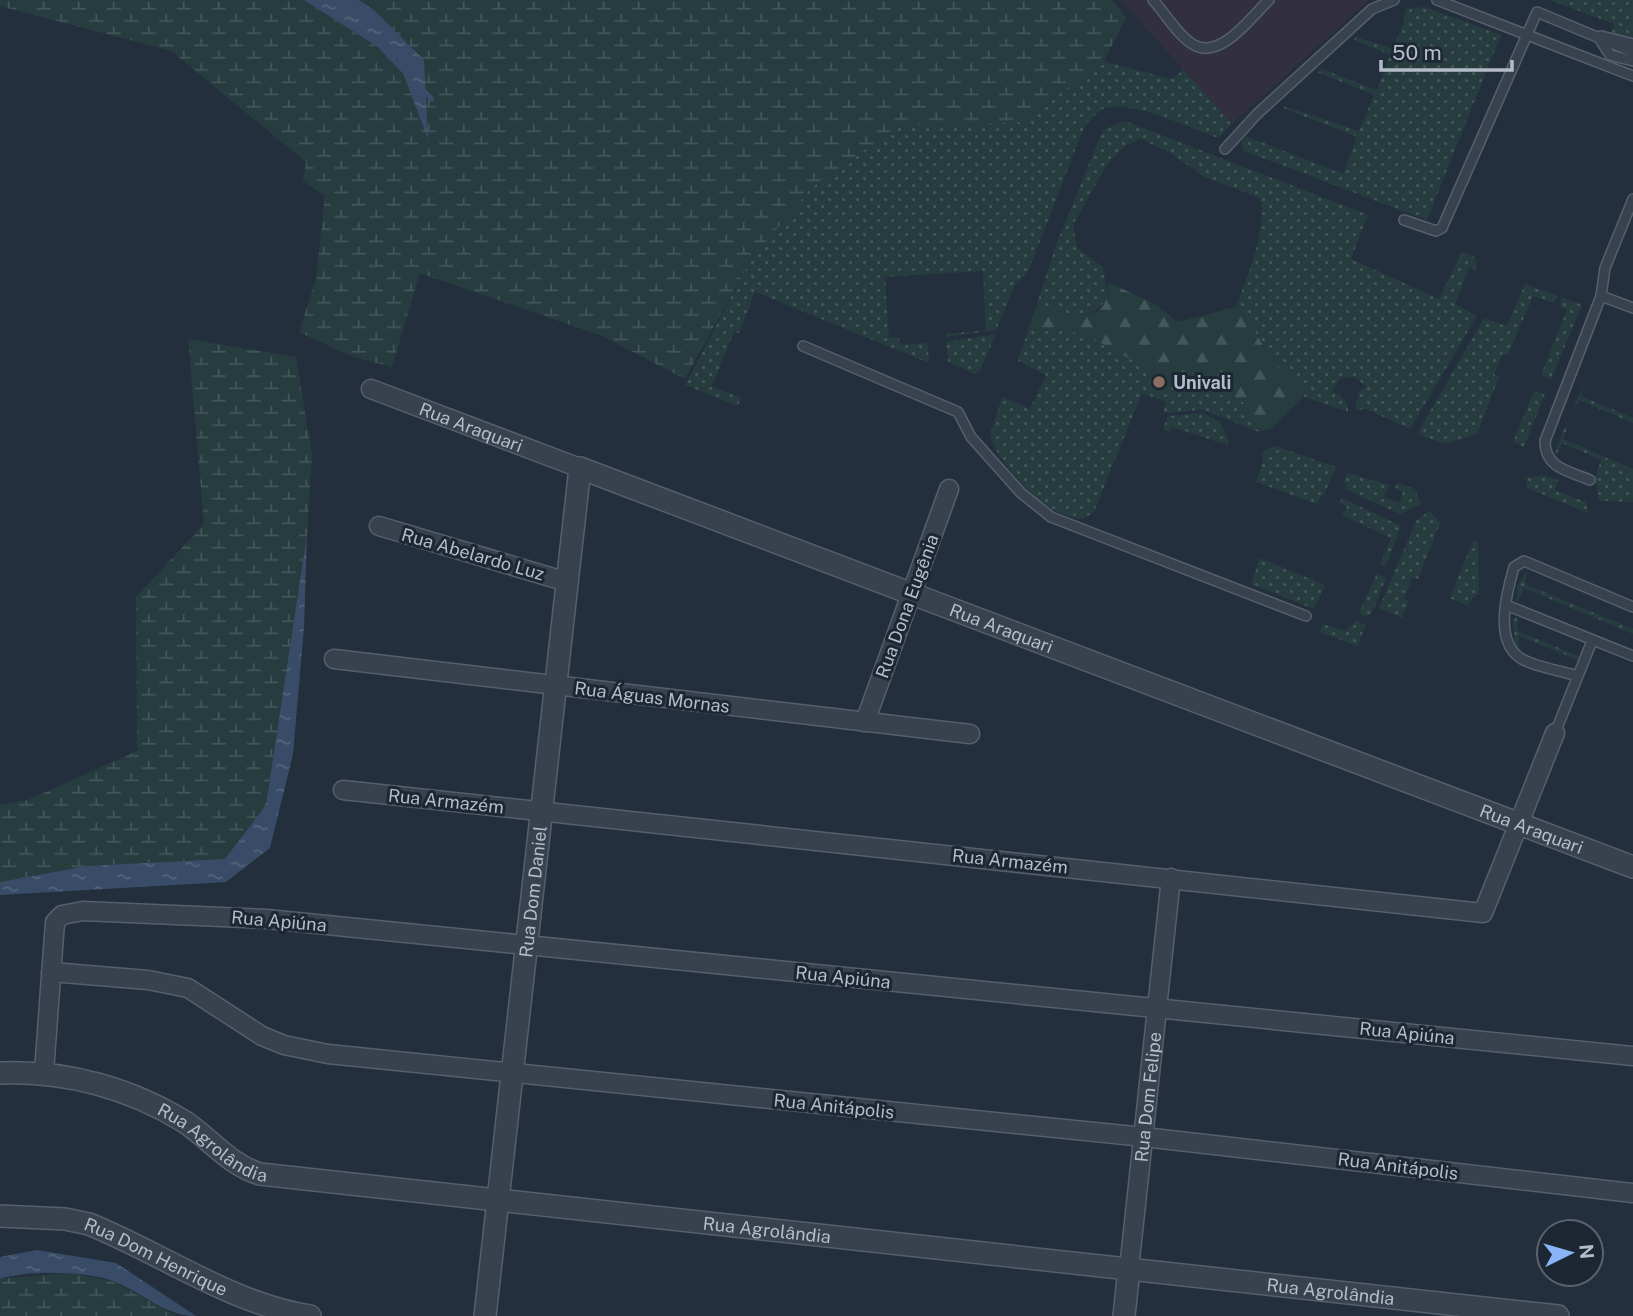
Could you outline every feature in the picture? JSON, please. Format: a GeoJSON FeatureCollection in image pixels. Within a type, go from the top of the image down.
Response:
{"type":"FeatureCollection","features":[{"type":"Feature","properties":{"kind":"street","name":"Rua Araquari"},"geometry":{"type":"LineString","coordinates":[[370,389],[1633,867]]}},
{"type":"Feature","properties":{"kind":"street","name":"Rua Dom Daniel"},"geometry":{"type":"LineString","coordinates":[[485,1316],[580,468]]}},
{"type":"Feature","properties":{"kind":"street","name":"Rua Dona Eugênia"},"geometry":{"type":"LineString","coordinates":[[865,722],[949,489]]}},
{"type":"Feature","properties":{"kind":"street","name":"Rua Abelardo Luz"},"geometry":{"type":"LineString","coordinates":[[379,526],[568,582]]}},
{"type":"Feature","properties":{"kind":"street","name":"Rua Águas Mornas"},"geometry":{"type":"LineString","coordinates":[[334,659],[970,734]]}},
{"type":"Feature","properties":{"kind":"street","name":"Rua Armazém"},"geometry":{"type":"LineString","coordinates":[[344,790],[1483,913],[1555,733]]}},
{"type":"Feature","properties":{"kind":"street","name":"Rua Dom Felipe"},"geometry":{"type":"LineString","coordinates":[[1124,1316],[1171,878]]}},
{"type":"Feature","properties":{"kind":"street","name":"Rua Apiúna"},"geometry":{"type":"LineString","coordinates":[[51,972],[55,922],[62,915],[83,911],[176,913],[527,945],[1633,1056]]}},
{"type":"Feature","properties":{"kind":"street"},"geometry":{"type":"LineString","coordinates":[[44,1072],[51,972]]}},
{"type":"Feature","properties":{"kind":"street","name":"Rua Anitápolis"},"geometry":{"type":"LineString","coordinates":[[51,972],[148,980],[188,988],[262,1036],[309,1051],[1144,1137],[1633,1193]]}},
{"type":"Feature","properties":{"kind":"street","name":"Rua Agrolândia"},"geometry":{"type":"LineString","coordinates":[[0,1073],[44,1072],[83,1080],[165,1111],[187,1123],[242,1167],[260,1174],[1559,1316]]}},
{"type":"Feature","properties":{"kind":"street","name":"Rua Dom Henrique"},"geometry":{"type":"LineString","coordinates":[[0,1216],[65,1219],[89,1224],[265,1303],[310,1316]]}},
{"type":"Feature","properties":{"kind":"lane"},"geometry":{"type":"LineString","coordinates":[[1153,0],[1192,45],[1205,49],[1220,46],[1269,0]]}},
{"type":"Feature","properties":{"kind":"lane"},"geometry":{"type":"LineString","coordinates":[[1225,149],[1257,114],[1372,9],[1394,0]]}},
{"type":"Feature","properties":{"kind":"lane"},"geometry":{"type":"LineString","coordinates":[[1437,0],[1633,76]]}},
{"type":"Feature","properties":{"kind":"lane"},"geometry":{"type":"LineString","coordinates":[[1404,220],[1436,231],[1442,228],[1537,12],[1598,35],[1633,52]]}},
{"type":"Feature","properties":{"kind":"lane"},"geometry":{"type":"LineString","coordinates":[[1598,35],[1633,44]]}},
{"type":"Feature","properties":{"kind":"lane"},"geometry":{"type":"LineString","coordinates":[[1598,35],[1610,55],[1633,61]]}},
{"type":"Feature","properties":{"kind":"lane"},"geometry":{"type":"LineString","coordinates":[[1590,480],[1553,465],[1545,454],[1545,441],[1601,296],[1605,268],[1633,200]]}},
{"type":"Feature","properties":{"kind":"lane"},"geometry":{"type":"LineString","coordinates":[[1601,296],[1632,309]]}},
{"type":"Feature","properties":{"kind":"lane"},"geometry":{"type":"LineString","coordinates":[[803,346],[958,412],[971,437],[1021,493],[1051,517],[1306,616]]}},
{"type":"Feature","properties":{"kind":"lane"},"geometry":{"type":"LineString","coordinates":[[1577,676],[1519,657],[1510,645],[1505,628],[1506,605],[1514,567],[1524,561],[1633,607]]}},
{"type":"Feature","properties":{"kind":"lane"},"geometry":{"type":"LineString","coordinates":[[1506,605],[1633,656]]}},
{"type":"Feature","properties":{"kind":"lane"},"geometry":{"type":"LineString","coordinates":[[1555,733],[1592,641]]}},
{"type":"Feature","properties":{"kind":"shaded area"},"geometry":{"type":"Polygon","coordinates":[[[1121,0],[1369,0],[1232,124],[1121,0]]]}},
{"type":"Feature","properties":{"kind":"green space"},"geometry":{"type":"Polygon","coordinates":[[[0,0],[304,0],[398,60],[427,136],[424,60],[374,10],[359,0],[1112,0],[1126,18],[1104,61],[1021,122],[898,126],[811,188],[749,263],[685,379],[602,336],[420,273],[392,367],[353,357],[299,332],[316,278],[325,196],[303,181],[306,162],[171,51],[0,6],[0,0]]]}},
{"type":"Feature","properties":{"kind":"green space"},"geometry":{"type":"Polygon","coordinates":[[[1550,0],[1633,0],[1633,40],[1611,32],[1614,24],[1550,0]]]}},
{"type":"Feature","properties":{"kind":"green space"},"geometry":{"type":"Polygon","coordinates":[[[1425,7],[1501,35],[1427,220],[1244,151],[1241,141],[1246,136],[1343,174],[1357,137],[1285,109],[1281,105],[1359,131],[1374,95],[1317,72],[1322,69],[1377,90],[1390,55],[1354,40],[1356,37],[1393,49],[1404,23],[1405,9],[1425,7]]]}},
{"type":"Feature","properties":{"kind":"green space"},"geometry":{"type":"Polygon","coordinates":[[[1104,61],[1170,79],[1184,70],[1232,124],[1218,138],[1141,110],[1112,107],[1097,113],[1085,125],[1028,272],[1016,283],[996,330],[946,337],[946,334],[986,330],[983,271],[885,277],[889,338],[899,338],[900,345],[928,343],[929,363],[755,292],[739,333],[734,332],[712,386],[741,398],[738,406],[685,385],[749,263],[811,188],[898,126],[1021,122],[1104,61]]]}},
{"type":"Feature","properties":{"kind":"green space"},"geometry":{"type":"Polygon","coordinates":[[[1125,121],[1368,215],[1351,259],[1439,299],[1462,252],[1475,257],[1477,270],[1469,267],[1455,304],[1477,316],[1410,429],[1366,409],[1355,410],[1359,392],[1366,386],[1354,377],[1341,378],[1331,392],[1340,395],[1348,405],[1348,412],[1304,397],[1295,382],[1276,365],[1236,307],[1259,239],[1260,198],[1205,177],[1169,152],[1140,139],[1125,146],[1107,164],[1073,225],[1077,248],[1103,267],[1108,297],[1100,307],[1084,314],[1035,310],[1056,245],[1103,130],[1125,121]]]}},
{"type":"Feature","properties":{"kind":"green space"},"geometry":{"type":"Polygon","coordinates":[[[1108,282],[1153,303],[1178,322],[1236,307],[1276,365],[1295,382],[1304,397],[1272,428],[1259,432],[1243,402],[1165,377],[1081,335],[1048,329],[1028,330],[1035,310],[1094,313],[1101,308],[1106,298],[1108,282]]]}},
{"type":"Feature","properties":{"kind":"green space"},"geometry":{"type":"Polygon","coordinates":[[[1525,284],[1557,296],[1554,303],[1533,296],[1508,355],[1502,354],[1494,375],[1499,377],[1477,434],[1445,444],[1417,434],[1484,318],[1507,326],[1525,284]]]}},
{"type":"Feature","properties":{"kind":"green space"},"geometry":{"type":"Polygon","coordinates":[[[1562,297],[1582,305],[1551,380],[1541,375],[1567,310],[1559,306],[1562,297]]]}},
{"type":"Feature","properties":{"kind":"green space"},"geometry":{"type":"Polygon","coordinates":[[[1052,328],[1088,335],[1155,372],[1243,402],[1259,432],[1203,410],[1163,413],[1166,402],[1142,393],[1094,512],[1083,519],[1054,510],[1040,501],[1015,476],[990,436],[1002,397],[1030,409],[1046,375],[1018,361],[1028,330],[1052,328]]]}},
{"type":"Feature","properties":{"kind":"green space"},"geometry":{"type":"Polygon","coordinates":[[[996,334],[980,370],[975,374],[948,362],[946,342],[996,334]]]}},
{"type":"Feature","properties":{"kind":"green space"},"geometry":{"type":"Polygon","coordinates":[[[188,339],[296,357],[312,455],[307,534],[266,805],[225,860],[87,866],[0,882],[0,805],[28,800],[137,751],[136,597],[204,524],[188,339]]]}},
{"type":"Feature","properties":{"kind":"green space"},"geometry":{"type":"Polygon","coordinates":[[[1584,383],[1581,396],[1633,418],[1633,423],[1579,400],[1572,412],[1584,383]]]}},
{"type":"Feature","properties":{"kind":"green space"},"geometry":{"type":"Polygon","coordinates":[[[1534,391],[1545,394],[1524,447],[1513,442],[1534,391]]]}},
{"type":"Feature","properties":{"kind":"green space"},"geometry":{"type":"Polygon","coordinates":[[[1202,413],[1219,421],[1229,441],[1227,445],[1172,427],[1169,432],[1163,429],[1168,416],[1202,413]]]}},
{"type":"Feature","properties":{"kind":"green space"},"geometry":{"type":"Polygon","coordinates":[[[1565,427],[1567,429],[1563,439],[1633,469],[1633,502],[1599,501],[1595,478],[1601,460],[1562,443],[1557,454],[1554,454],[1565,427]]]}},
{"type":"Feature","properties":{"kind":"green space"},"geometry":{"type":"Polygon","coordinates":[[[1275,446],[1336,467],[1323,497],[1321,496],[1317,504],[1256,482],[1263,461],[1262,455],[1268,448],[1275,446]]]}},
{"type":"Feature","properties":{"kind":"green space"},"geometry":{"type":"Polygon","coordinates":[[[1348,473],[1389,485],[1384,497],[1399,503],[1403,492],[1395,488],[1398,483],[1415,489],[1421,504],[1400,514],[1345,489],[1347,484],[1343,482],[1348,473]]]}},
{"type":"Feature","properties":{"kind":"green space"},"geometry":{"type":"Polygon","coordinates":[[[1543,475],[1558,480],[1555,490],[1586,502],[1588,513],[1527,488],[1526,478],[1543,475]]]}},
{"type":"Feature","properties":{"kind":"green space"},"geometry":{"type":"Polygon","coordinates":[[[1342,498],[1401,526],[1386,566],[1380,565],[1391,538],[1342,515],[1347,507],[1340,503],[1342,498]]]}},
{"type":"Feature","properties":{"kind":"green space"},"geometry":{"type":"Polygon","coordinates":[[[1430,511],[1440,523],[1418,579],[1412,577],[1404,599],[1409,601],[1402,618],[1379,608],[1417,519],[1430,511]]]}},
{"type":"Feature","properties":{"kind":"green space"},"geometry":{"type":"Polygon","coordinates":[[[1473,541],[1478,542],[1479,594],[1474,596],[1468,606],[1450,598],[1473,541]]]}},
{"type":"Feature","properties":{"kind":"green space"},"geometry":{"type":"Polygon","coordinates":[[[1260,558],[1325,585],[1314,609],[1251,584],[1260,558]]]}},
{"type":"Feature","properties":{"kind":"green space"},"geometry":{"type":"Polygon","coordinates":[[[1527,570],[1525,584],[1633,629],[1633,634],[1524,588],[1517,603],[1517,586],[1527,570]]]}},
{"type":"Feature","properties":{"kind":"green space"},"geometry":{"type":"Polygon","coordinates":[[[1377,574],[1386,578],[1371,615],[1363,616],[1359,612],[1377,574]]]}},
{"type":"Feature","properties":{"kind":"green space"},"geometry":{"type":"Polygon","coordinates":[[[1517,616],[1518,631],[1581,657],[1580,661],[1519,636],[1519,647],[1515,647],[1513,621],[1517,616]]]}},
{"type":"Feature","properties":{"kind":"green space"},"geometry":{"type":"Polygon","coordinates":[[[1356,621],[1366,625],[1357,646],[1320,632],[1323,624],[1346,631],[1356,621]]]}},
{"type":"Feature","properties":{"kind":"green space"},"geometry":{"type":"Polygon","coordinates":[[[69,1273],[112,1281],[177,1316],[0,1316],[0,1279],[69,1273]]]}},
{"type":"Feature","properties":{"kind":"water"},"geometry":{"type":"Polygon","coordinates":[[[304,0],[359,0],[374,10],[424,60],[428,139],[398,60],[304,0]]]}},
{"type":"Feature","properties":{"kind":"water"},"geometry":{"type":"Polygon","coordinates":[[[307,534],[304,627],[293,754],[270,848],[226,882],[0,895],[0,882],[87,866],[225,859],[266,805],[307,534]]]}},
{"type":"Feature","properties":{"kind":"water"},"geometry":{"type":"Polygon","coordinates":[[[37,1250],[116,1263],[196,1316],[174,1312],[124,1286],[101,1278],[41,1273],[0,1279],[0,1257],[37,1250]]]}},
{"type":"Feature","properties":{"kind":"waterway"},"geometry":{"type":"LineString","coordinates":[[383,49],[405,72]]}},
{"type":"Feature","properties":{"kind":"waterway"},"geometry":{"type":"LineString","coordinates":[[422,89],[432,99]]}},
{"type":"Feature","properties":{"kind":"place","name":"Univali"},"geometry":{"type":"Point","coordinates":[1159,382]}}]}
